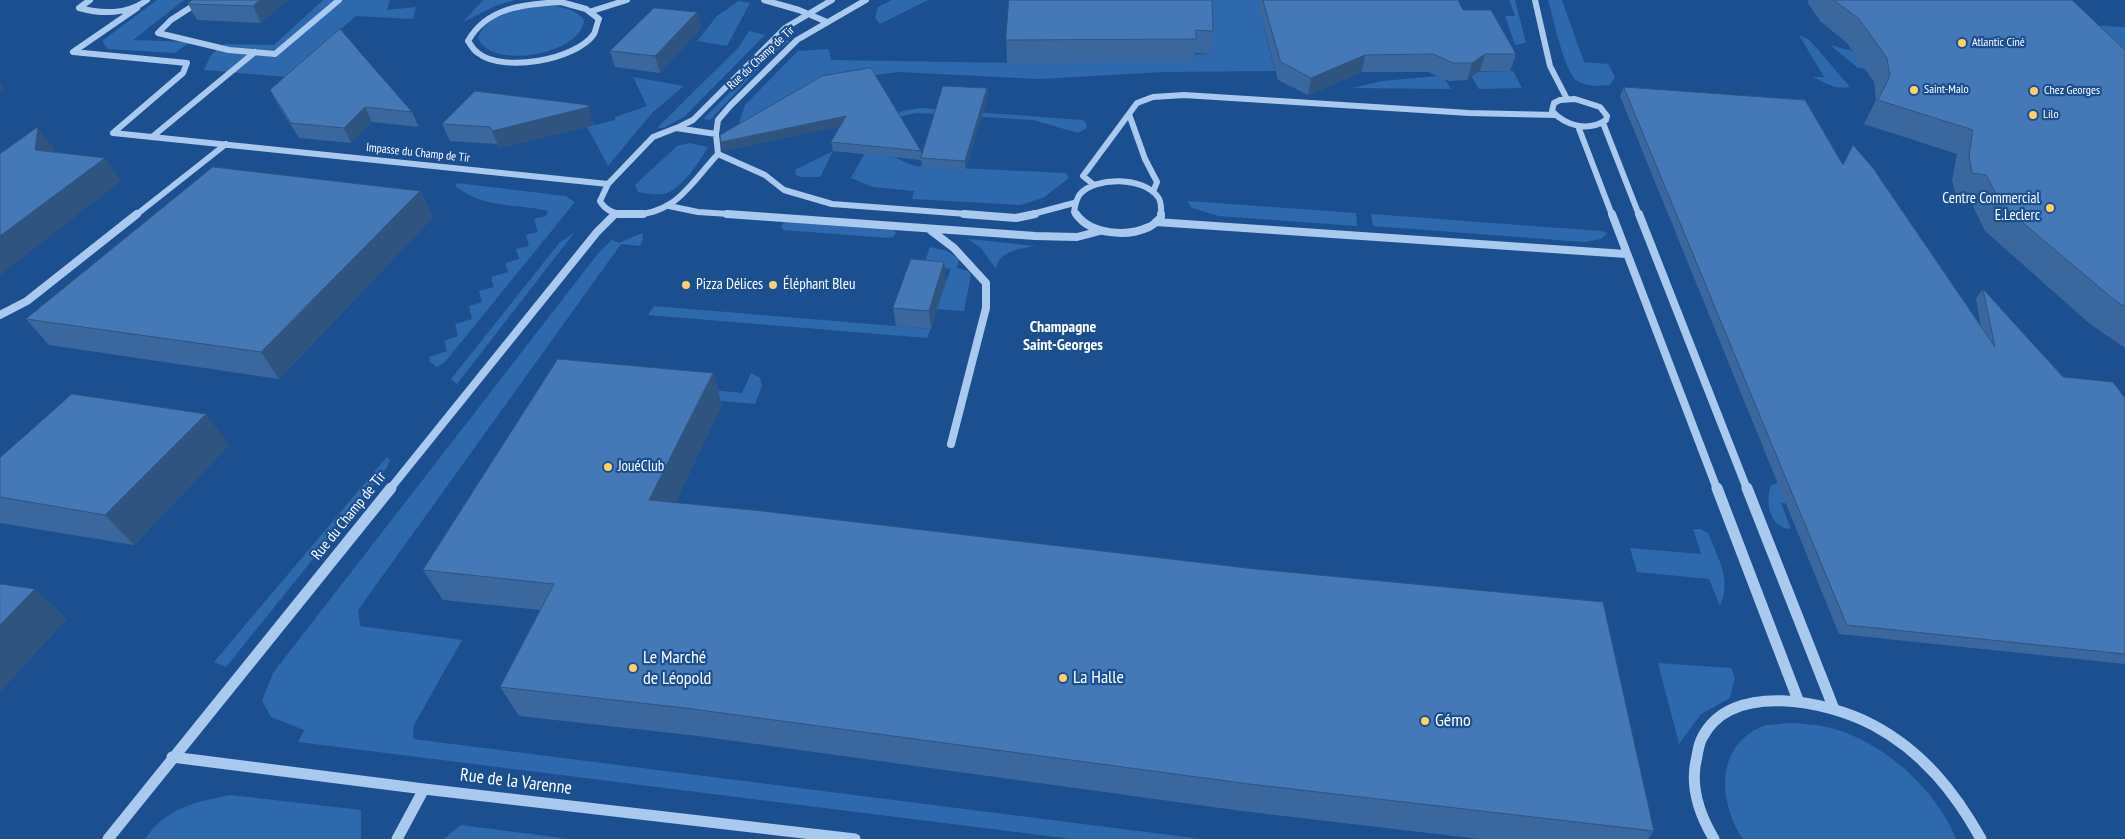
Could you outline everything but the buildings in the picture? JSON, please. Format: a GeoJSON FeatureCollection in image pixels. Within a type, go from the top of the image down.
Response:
{"type":"FeatureCollection","features":[{"type":"Feature","properties":{"kind":"street"},"geometry":{"type":"LineString","coordinates":[[90,0],[79,8],[98,13],[137,8]]}},
{"type":"Feature","properties":{"kind":"street"},"geometry":{"type":"LineString","coordinates":[[147,0],[73,52],[187,63]]}},
{"type":"Feature","properties":{"kind":"street"},"geometry":{"type":"LineString","coordinates":[[202,0],[172,20],[158,33],[229,50],[275,54],[340,0]]}},
{"type":"Feature","properties":{"kind":"street"},"geometry":{"type":"LineString","coordinates":[[592,11],[627,0]]}},
{"type":"Feature","properties":{"kind":"street"},"geometry":{"type":"LineString","coordinates":[[764,0],[827,22]]}},
{"type":"Feature","properties":{"kind":"street","name":"Rue du Champ de Tir"},"geometry":{"type":"LineString","coordinates":[[608,184],[653,137],[693,120],[777,35],[807,14],[832,0]]}},
{"type":"Feature","properties":{"kind":"street","name":"Rue du Champ de Tir"},"geometry":{"type":"LineString","coordinates":[[716,134],[718,120],[776,59],[797,40],[866,0]]}},
{"type":"Feature","properties":{"kind":"street"},"geometry":{"type":"LineString","coordinates":[[1535,0],[1550,66],[1567,99]]}},
{"type":"Feature","properties":{"kind":"street"},"geometry":{"type":"LineString","coordinates":[[152,137],[255,52]]}},
{"type":"Feature","properties":{"kind":"street"},"geometry":{"type":"LineString","coordinates":[[1094,185],[1084,176],[1137,103],[1153,97],[1184,95],[1470,113],[1555,116]]}},
{"type":"Feature","properties":{"kind":"street"},"geometry":{"type":"LineString","coordinates":[[1128,114],[1137,131],[1144,159],[1153,170],[1157,182],[1153,192]]}},
{"type":"Feature","properties":{"kind":"street"},"geometry":{"type":"LineString","coordinates":[[1603,123],[1834,709]]}},
{"type":"Feature","properties":{"kind":"street"},"geometry":{"type":"LineString","coordinates":[[1578,126],[1798,700]]}},
{"type":"Feature","properties":{"kind":"street"},"geometry":{"type":"LineString","coordinates":[[608,184],[600,202],[603,208],[615,214],[635,215],[657,212],[669,206],[718,154],[716,134],[676,128]]}},
{"type":"Feature","properties":{"kind":"street"},"geometry":{"type":"LineString","coordinates":[[0,316],[27,301],[226,144]]}},
{"type":"Feature","properties":{"kind":"street"},"geometry":{"type":"LineString","coordinates":[[718,154],[765,175],[784,190],[832,204],[1016,218],[1050,211],[1074,203]]}},
{"type":"Feature","properties":{"kind":"street"},"geometry":{"type":"LineString","coordinates":[[1106,182],[1125,182],[1143,186],[1153,192],[1160,199],[1163,206],[1162,214],[1156,222],[1138,232],[1113,233],[1100,231],[1080,219],[1075,212],[1074,203],[1078,196],[1084,190],[1094,185],[1106,182]]}},
{"type":"Feature","properties":{"kind":"street"},"geometry":{"type":"LineString","coordinates":[[669,206],[698,212],[929,229],[1077,237],[1100,231]]}},
{"type":"Feature","properties":{"kind":"street","name":"Rue du Champ de Tir"},"geometry":{"type":"LineString","coordinates":[[108,839],[172,757],[238,678],[597,232],[615,214]]}},
{"type":"Feature","properties":{"kind":"street"},"geometry":{"type":"LineString","coordinates":[[929,229],[954,248],[986,283],[986,308],[951,444]]}},
{"type":"Feature","properties":{"kind":"street"},"geometry":{"type":"LineString","coordinates":[[1714,839],[1703,821],[1693,784],[1695,753],[1708,726],[1731,709],[1762,700],[1798,700],[1834,709],[1872,725],[1908,748],[1939,776],[1964,807],[1981,839]]}},
{"type":"Feature","properties":{"kind":"street","name":"Rue de la Varenne"},"geometry":{"type":"LineString","coordinates":[[172,757],[424,789],[855,839]]}},
{"type":"Feature","properties":{"kind":"lane"},"geometry":{"type":"LineString","coordinates":[[561,2],[579,5],[592,11],[599,19],[599,28],[592,38],[579,47],[561,55],[518,63],[490,60],[482,58],[471,50],[468,41],[472,31],[483,21],[519,6],[561,2]]}},
{"type":"Feature","properties":{"kind":"lane","name":"Impasse du Champ de Tir"},"geometry":{"type":"LineString","coordinates":[[187,63],[183,73],[113,133],[608,184]]}},
{"type":"Feature","properties":{"kind":"lane"},"geometry":{"type":"LineString","coordinates":[[1567,99],[1584,100],[1600,107],[1607,116],[1603,123],[1595,126],[1578,126],[1561,120],[1552,111],[1554,103],[1567,99]]}},
{"type":"Feature","properties":{"kind":"lane"},"geometry":{"type":"LineString","coordinates":[[1156,222],[1626,254]]}},
{"type":"Feature","properties":{"kind":"lane"},"geometry":{"type":"LineString","coordinates":[[397,839],[424,789]]}},
{"type":"Feature","properties":{"kind":"shaded area"},"geometry":{"type":"Polygon","coordinates":[[[157,0],[184,0],[133,40],[190,42],[175,53],[108,49],[102,41],[157,0]]]}},
{"type":"Feature","properties":{"kind":"shaded area"},"geometry":{"type":"Polygon","coordinates":[[[323,0],[390,0],[387,10],[416,7],[413,19],[356,16],[286,77],[204,70],[211,55],[224,44],[274,45],[323,0]]]}},
{"type":"Feature","properties":{"kind":"shaded area"},"geometry":{"type":"Polygon","coordinates":[[[483,0],[515,0],[495,6],[463,22],[483,0]]]}},
{"type":"Feature","properties":{"kind":"shaded area"},"geometry":{"type":"Polygon","coordinates":[[[892,0],[928,0],[880,24],[875,18],[878,7],[892,0]]]}},
{"type":"Feature","properties":{"kind":"shaded area"},"geometry":{"type":"Polygon","coordinates":[[[1209,0],[1303,0],[1313,28],[1264,28],[1275,71],[1164,72],[1040,79],[898,72],[876,75],[764,143],[750,144],[738,127],[745,105],[798,51],[829,49],[831,60],[1017,63],[1211,54],[1209,0]]]}},
{"type":"Feature","properties":{"kind":"shaded area"},"geometry":{"type":"Polygon","coordinates":[[[1509,0],[1515,0],[1526,43],[1515,45],[1505,16],[1515,16],[1509,0]]]}},
{"type":"Feature","properties":{"kind":"shaded area"},"geometry":{"type":"Polygon","coordinates":[[[1548,0],[1562,0],[1584,62],[1608,64],[1615,77],[1610,85],[1588,85],[1576,80],[1567,66],[1563,55],[1548,0]]]}},
{"type":"Feature","properties":{"kind":"shaded area"},"geometry":{"type":"Polygon","coordinates":[[[739,1],[750,3],[727,46],[697,41],[717,16],[739,1]]]}},
{"type":"Feature","properties":{"kind":"shaded area"},"geometry":{"type":"Polygon","coordinates":[[[554,6],[574,12],[584,20],[579,32],[568,42],[552,50],[515,56],[498,54],[485,47],[478,37],[491,21],[500,16],[522,9],[554,6]]]}},
{"type":"Feature","properties":{"kind":"shaded area"},"geometry":{"type":"Polygon","coordinates":[[[2089,25],[2125,27],[2125,55],[2089,25]]]}},
{"type":"Feature","properties":{"kind":"shaded area"},"geometry":{"type":"Polygon","coordinates":[[[749,31],[765,35],[684,117],[663,128],[657,128],[739,47],[749,31]]]}},
{"type":"Feature","properties":{"kind":"shaded area"},"geometry":{"type":"Polygon","coordinates":[[[1799,35],[1808,39],[1814,45],[1850,87],[1835,87],[1813,77],[1824,77],[1799,35]]]}},
{"type":"Feature","properties":{"kind":"shaded area"},"geometry":{"type":"Polygon","coordinates":[[[783,40],[790,41],[770,56],[710,120],[703,119],[783,40]]]}},
{"type":"Feature","properties":{"kind":"shaded area"},"geometry":{"type":"Polygon","coordinates":[[[1830,45],[1871,56],[1867,69],[1858,68],[1830,45]]]}},
{"type":"Feature","properties":{"kind":"shaded area"},"geometry":{"type":"Polygon","coordinates":[[[1513,71],[1522,88],[1479,89],[1472,77],[1474,72],[1513,71]]]}},
{"type":"Feature","properties":{"kind":"shaded area"},"geometry":{"type":"Polygon","coordinates":[[[1437,76],[1444,78],[1451,89],[1352,88],[1383,81],[1437,76]]]}},
{"type":"Feature","properties":{"kind":"shaded area"},"geometry":{"type":"Polygon","coordinates":[[[633,77],[684,86],[653,112],[608,166],[587,127],[615,120],[615,117],[647,106],[633,77]]]}},
{"type":"Feature","properties":{"kind":"shaded area"},"geometry":{"type":"Polygon","coordinates":[[[920,108],[1083,120],[1087,128],[1078,133],[1033,120],[918,113],[886,121],[902,111],[920,108]]]}},
{"type":"Feature","properties":{"kind":"shaded area"},"geometry":{"type":"Polygon","coordinates":[[[689,143],[708,147],[683,181],[665,194],[638,192],[635,185],[677,146],[689,143]]]}},
{"type":"Feature","properties":{"kind":"shaded area"},"geometry":{"type":"Polygon","coordinates":[[[868,147],[915,166],[1066,173],[1069,178],[1043,198],[1020,205],[912,199],[914,191],[873,187],[851,178],[868,147]]]}},
{"type":"Feature","properties":{"kind":"shaded area"},"geometry":{"type":"Polygon","coordinates":[[[833,151],[820,177],[801,177],[796,175],[795,170],[833,151]]]}},
{"type":"Feature","properties":{"kind":"shaded area"},"geometry":{"type":"Polygon","coordinates":[[[457,183],[565,196],[575,202],[445,362],[437,367],[430,362],[429,357],[447,351],[444,341],[458,336],[455,324],[472,319],[469,306],[482,302],[479,291],[494,287],[491,277],[508,272],[505,263],[519,259],[516,249],[529,246],[526,235],[538,232],[534,219],[546,216],[548,211],[489,202],[466,193],[455,186],[457,183]]]}},
{"type":"Feature","properties":{"kind":"shaded area"},"geometry":{"type":"Polygon","coordinates":[[[1187,201],[1356,213],[1357,226],[1219,216],[1192,208],[1187,201]]]}},
{"type":"Feature","properties":{"kind":"shaded area"},"geometry":{"type":"Polygon","coordinates":[[[1371,214],[1601,231],[1607,233],[1601,239],[1584,242],[1373,226],[1371,214]]]}},
{"type":"Feature","properties":{"kind":"shaded area"},"geometry":{"type":"Polygon","coordinates":[[[790,221],[891,229],[896,232],[893,237],[889,238],[784,230],[781,227],[783,223],[790,221]]]}},
{"type":"Feature","properties":{"kind":"shaded area"},"geometry":{"type":"Polygon","coordinates":[[[574,233],[457,384],[451,379],[560,242],[574,233]]]}},
{"type":"Feature","properties":{"kind":"shaded area"},"geometry":{"type":"Polygon","coordinates":[[[642,233],[643,240],[640,246],[621,244],[358,610],[360,626],[462,640],[414,725],[413,739],[1201,839],[1072,839],[298,742],[304,730],[271,717],[262,701],[273,673],[600,251],[612,240],[619,243],[642,233]]]}},
{"type":"Feature","properties":{"kind":"shaded area"},"geometry":{"type":"Polygon","coordinates":[[[968,239],[1035,246],[1005,255],[1001,258],[996,269],[981,248],[968,239]]]}},
{"type":"Feature","properties":{"kind":"shaded area"},"geometry":{"type":"Polygon","coordinates":[[[930,247],[947,251],[959,259],[957,268],[968,271],[971,275],[964,311],[936,309],[951,269],[924,264],[930,247]]]}},
{"type":"Feature","properties":{"kind":"shaded area"},"geometry":{"type":"Polygon","coordinates":[[[654,306],[931,329],[927,338],[648,315],[654,306]]]}},
{"type":"Feature","properties":{"kind":"shaded area"},"geometry":{"type":"Polygon","coordinates":[[[751,373],[760,378],[762,386],[755,404],[583,388],[590,379],[742,393],[751,373]]]}},
{"type":"Feature","properties":{"kind":"shaded area"},"geometry":{"type":"Polygon","coordinates":[[[387,457],[390,460],[387,467],[226,667],[214,662],[387,457]]]}},
{"type":"Feature","properties":{"kind":"shaded area"},"geometry":{"type":"Polygon","coordinates":[[[1791,479],[1801,505],[1781,503],[1791,529],[1784,528],[1773,519],[1768,499],[1771,485],[1791,479]]]}},
{"type":"Feature","properties":{"kind":"shaded area"},"geometry":{"type":"Polygon","coordinates":[[[1693,529],[1700,529],[1708,533],[1719,560],[1725,587],[1720,606],[1709,579],[1637,572],[1630,548],[1701,554],[1693,529]]]}},
{"type":"Feature","properties":{"kind":"shaded area"},"geometry":{"type":"Polygon","coordinates":[[[1658,663],[1731,668],[1735,678],[1730,698],[1701,714],[1679,744],[1658,663]]]}},
{"type":"Feature","properties":{"kind":"shaded area"},"geometry":{"type":"Polygon","coordinates":[[[1791,723],[1818,725],[1843,732],[1864,741],[1883,753],[1919,783],[1947,819],[1956,839],[1743,839],[1729,808],[1726,792],[1726,775],[1729,760],[1737,746],[1748,735],[1764,726],[1791,723]]]}},
{"type":"Feature","properties":{"kind":"shaded area"},"geometry":{"type":"Polygon","coordinates":[[[230,795],[361,810],[361,839],[145,839],[153,828],[172,813],[205,800],[230,795]]]}},
{"type":"Feature","properties":{"kind":"shaded area"},"geometry":{"type":"Polygon","coordinates":[[[461,825],[569,839],[444,839],[461,825]]]}},
{"type":"Feature","properties":{"kind":"place","name":"Atlantic Ciné"},"geometry":{"type":"Point","coordinates":[1962,43]}},
{"type":"Feature","properties":{"kind":"place","name":"Saint-Malo"},"geometry":{"type":"Point","coordinates":[1914,90]}},
{"type":"Feature","properties":{"kind":"place","name":"Chez Georges"},"geometry":{"type":"Point","coordinates":[2034,91]}},
{"type":"Feature","properties":{"kind":"place","name":"Lilo"},"geometry":{"type":"Point","coordinates":[2033,115]}},
{"type":"Feature","properties":{"kind":"place","name":"Centre Commercial E.Leclerc"},"geometry":{"type":"Point","coordinates":[2050,208]}},
{"type":"Feature","properties":{"kind":"place","name":"Pizza Délices"},"geometry":{"type":"Point","coordinates":[686,285]}},
{"type":"Feature","properties":{"kind":"place","name":"Éléphant Bleu"},"geometry":{"type":"Point","coordinates":[773,285]}},
{"type":"Feature","properties":{"kind":"place","name":"JouéClub"},"geometry":{"type":"Point","coordinates":[608,467]}},
{"type":"Feature","properties":{"kind":"place","name":"Le Marché de Léopold"},"geometry":{"type":"Point","coordinates":[633,668]}},
{"type":"Feature","properties":{"kind":"place","name":"La Halle"},"geometry":{"type":"Point","coordinates":[1063,678]}},
{"type":"Feature","properties":{"kind":"place","name":"Gémo"},"geometry":{"type":"Point","coordinates":[1425,721]}},
{"type":"Feature","properties":{"kind":"district","name":"Champagne Saint-Georges"},"geometry":{"type":"Point","coordinates":[1063,336]}}]}
